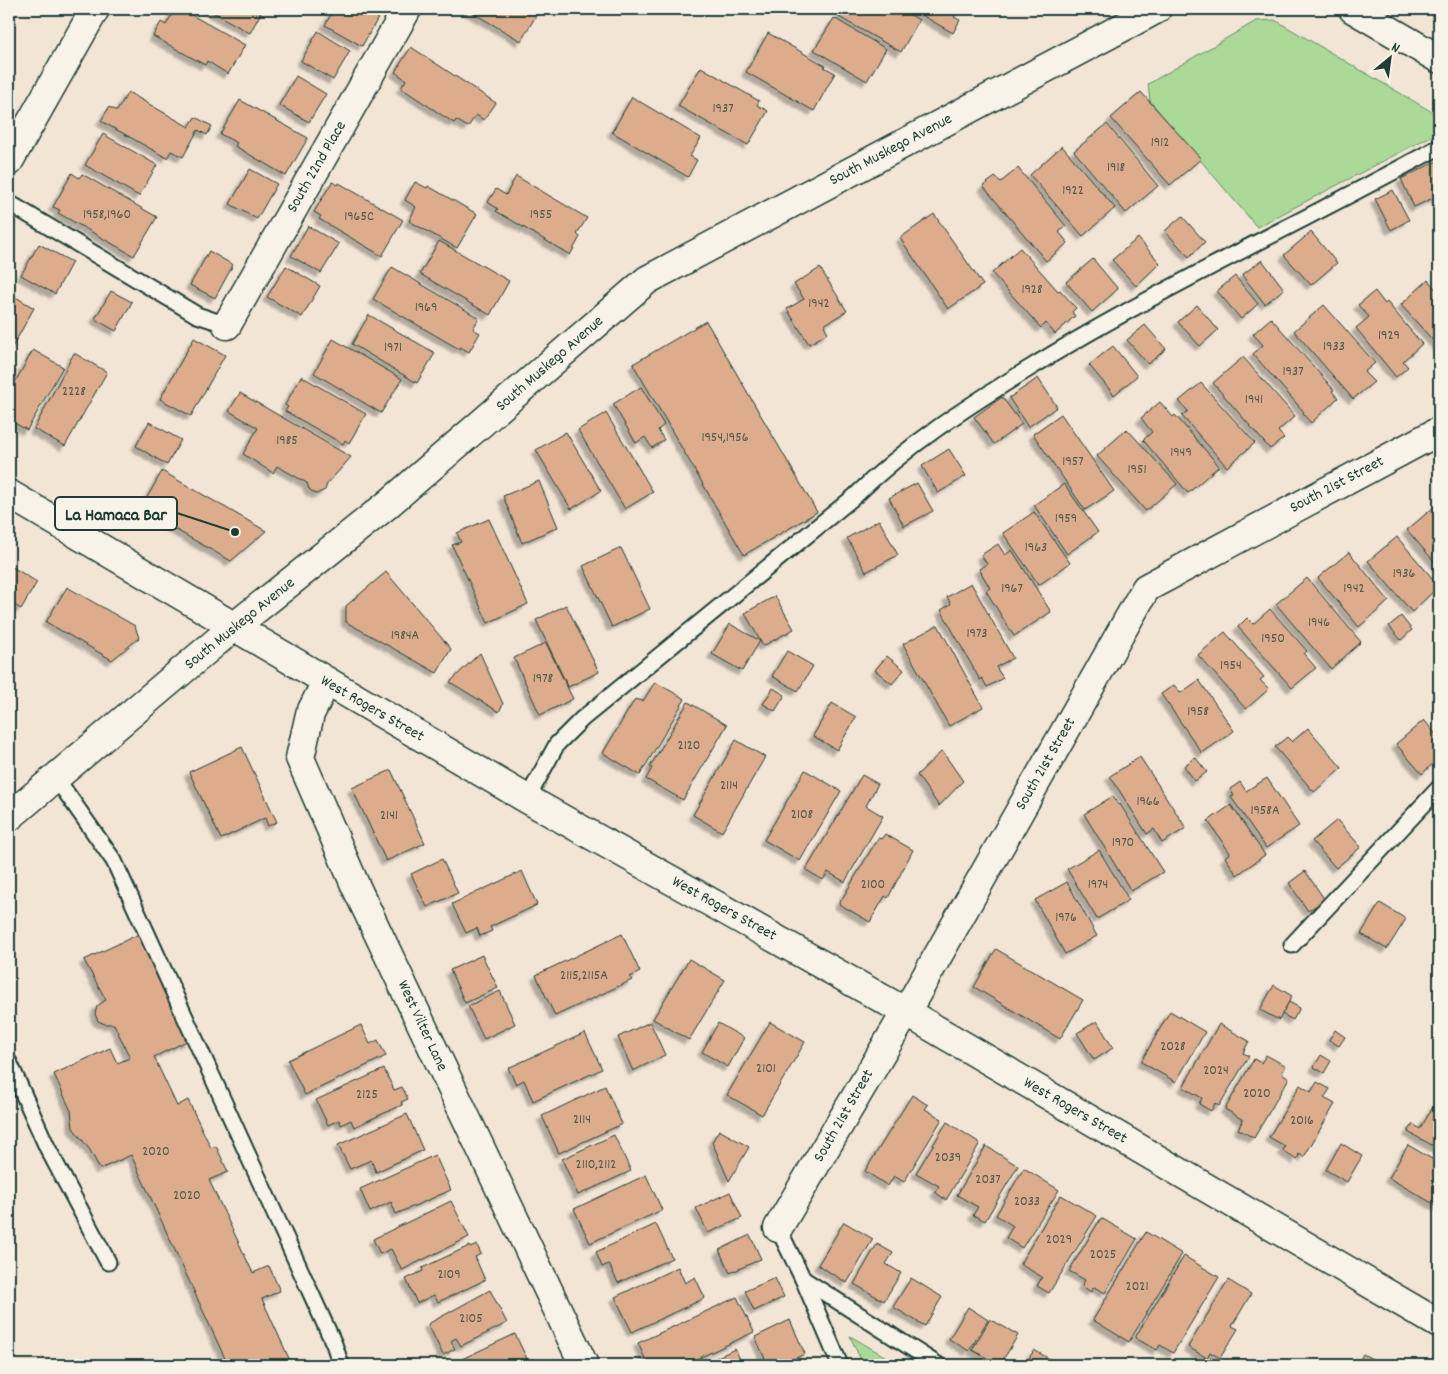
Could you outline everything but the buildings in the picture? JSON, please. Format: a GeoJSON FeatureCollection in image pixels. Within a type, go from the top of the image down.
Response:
{"type":"FeatureCollection","features":[{"type":"Feature","properties":{"kind":"street"},"geometry":{"type":"LineString","coordinates":[[9,161],[95,9]]}},
{"type":"Feature","properties":{"kind":"street","name":"South 22nd Place"},"geometry":{"type":"LineString","coordinates":[[227,325],[407,9]]}},
{"type":"Feature","properties":{"kind":"street","name":"South Muskego Avenue"},"geometry":{"type":"LineString","coordinates":[[9,817],[236,626],[387,505],[647,280],[1157,9]]}},
{"type":"Feature","properties":{"kind":"street"},"geometry":{"type":"LineString","coordinates":[[1353,9],[1439,59]]}},
{"type":"Feature","properties":{"kind":"street","name":"South 21st Street"},"geometry":{"type":"LineString","coordinates":[[778,1228],[906,1012],[1146,588],[1439,430]]}},
{"type":"Feature","properties":{"kind":"street","name":"West Rogers Street"},"geometry":{"type":"LineString","coordinates":[[9,494],[527,799],[906,1012],[1439,1324]]}},
{"type":"Feature","properties":{"kind":"street","name":"West Vilter Lane"},"geometry":{"type":"LineString","coordinates":[[326,682],[310,714],[300,758],[356,887],[584,1365]]}},
{"type":"Feature","properties":{"kind":"lane"},"geometry":{"type":"LineString","coordinates":[[527,799],[557,744],[582,719],[855,496],[887,464],[969,405],[1064,346],[1187,278],[1362,190],[1439,147]]}},
{"type":"Feature","properties":{"kind":"lane"},"geometry":{"type":"LineString","coordinates":[[9,203],[197,315],[227,325]]}},
{"type":"Feature","properties":{"kind":"lane"},"geometry":{"type":"LineString","coordinates":[[56,778],[114,861],[330,1336],[341,1365]]}},
{"type":"Feature","properties":{"kind":"lane"},"geometry":{"type":"LineString","coordinates":[[1292,945],[1439,788]]}},
{"type":"Feature","properties":{"kind":"lane"},"geometry":{"type":"LineString","coordinates":[[9,1062],[47,1147],[108,1262]]}},
{"type":"Feature","properties":{"kind":"lane"},"geometry":{"type":"LineString","coordinates":[[778,1228],[840,1365]]}},
{"type":"Feature","properties":{"kind":"lane"},"geometry":{"type":"LineString","coordinates":[[802,1279],[938,1365]]}},
{"type":"Feature","properties":{"kind":"green space"},"geometry":{"type":"Polygon","coordinates":[[[1275,20],[1439,116],[1439,132],[1257,227],[1150,101],[1148,84],[1256,21],[1275,20]]]}},
{"type":"Feature","properties":{"kind":"green space"},"geometry":{"type":"Polygon","coordinates":[[[850,1336],[900,1365],[863,1365],[850,1336]]]}},
{"type":"Feature","properties":{"kind":"place","name":"La Hamaca Bar"},"geometry":{"type":"Point","coordinates":[235,532]}}]}
